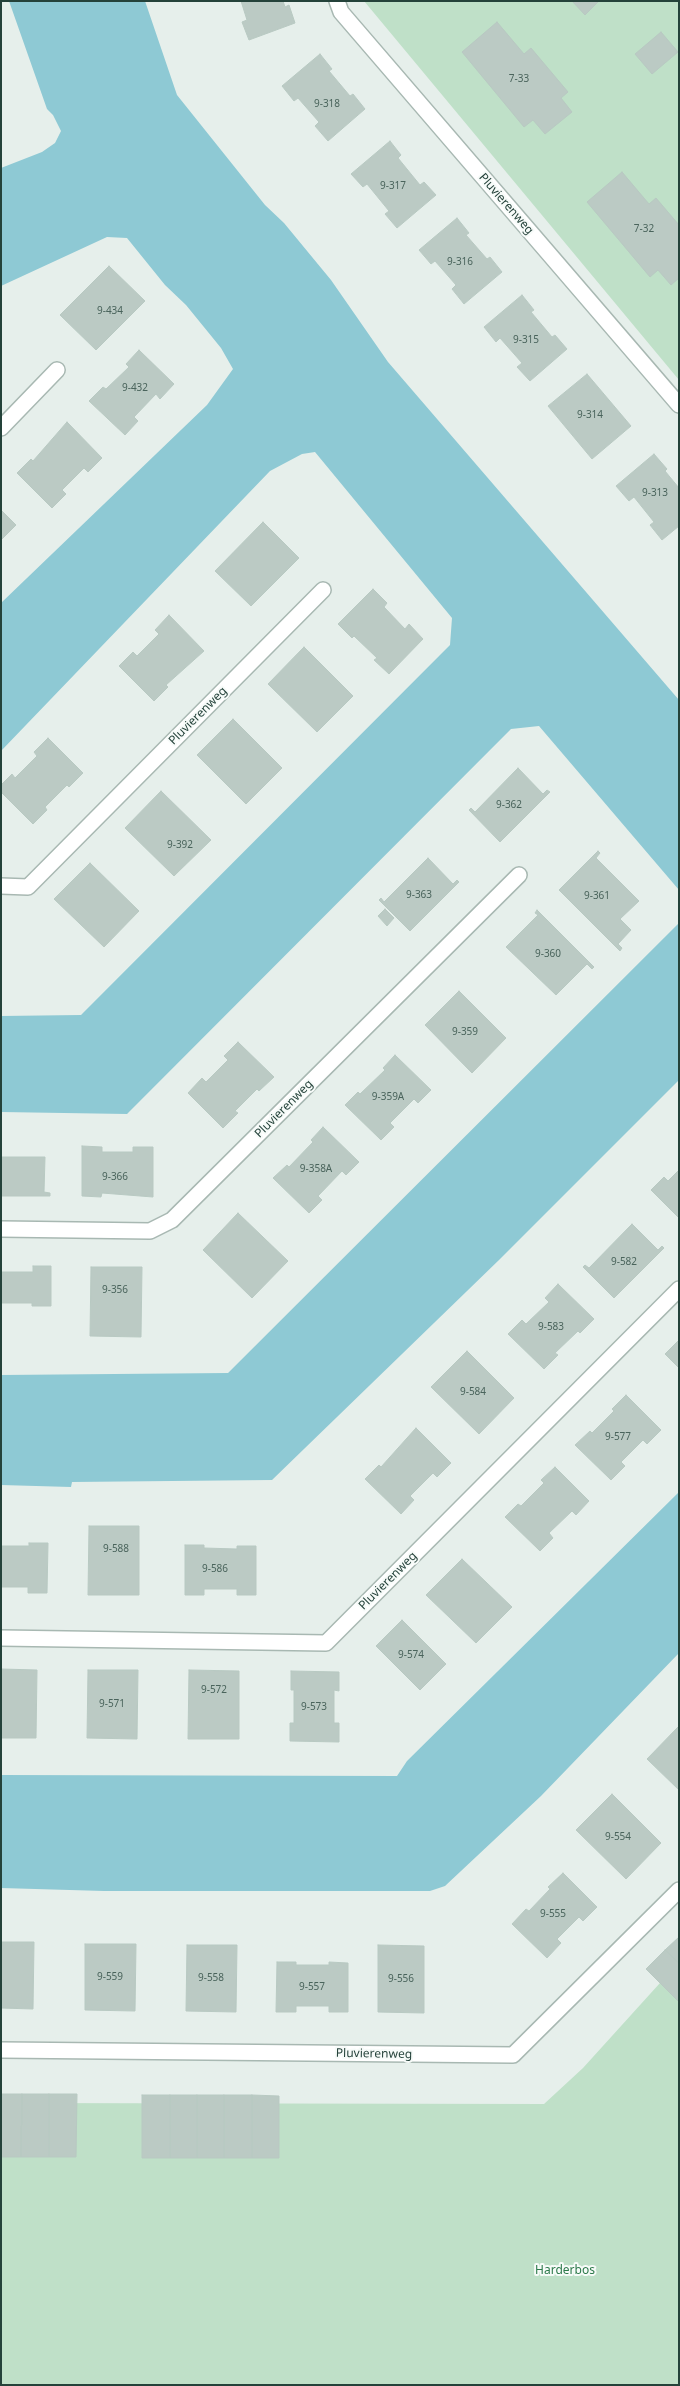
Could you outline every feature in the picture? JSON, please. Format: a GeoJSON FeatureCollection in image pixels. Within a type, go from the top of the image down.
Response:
{"type":"FeatureCollection","features":[{"type":"Feature","properties":{"kind":"street","name":"Pluvierenweg"},"geometry":{"type":"LineString","coordinates":[[337,1],[341,12],[679,405]]}},
{"type":"Feature","properties":{"kind":"street"},"geometry":{"type":"LineString","coordinates":[[1,428],[57,370]]}},
{"type":"Feature","properties":{"kind":"street","name":"Pluvierenweg"},"geometry":{"type":"LineString","coordinates":[[1,886],[28,887],[323,590]]}},
{"type":"Feature","properties":{"kind":"street","name":"Pluvierenweg"},"geometry":{"type":"LineString","coordinates":[[1,1229],[150,1231],[172,1220],[519,876]]}},
{"type":"Feature","properties":{"kind":"street","name":"Pluvierenweg"},"geometry":{"type":"LineString","coordinates":[[1,1638],[326,1643],[679,1289]]}},
{"type":"Feature","properties":{"kind":"street","name":"Pluvierenweg"},"geometry":{"type":"LineString","coordinates":[[1,2050],[513,2055],[679,1890]]}},
{"type":"Feature","properties":{"kind":"green space"},"geometry":{"type":"Polygon","coordinates":[[[364,1],[679,1],[679,380],[364,1]]]}},
{"type":"Feature","properties":{"kind":"green space","name":"Harderbos"},"geometry":{"type":"Polygon","coordinates":[[[679,1962],[679,2385],[1,2385],[1,2103],[544,2104],[583,2068],[679,1962]]]}},
{"type":"Feature","properties":{"kind":"water"},"geometry":{"type":"Polygon","coordinates":[[[9,1],[145,1],[177,95],[265,205],[284,223],[331,280],[388,362],[679,700],[679,890],[539,726],[511,729],[127,1114],[1,1112],[1,1016],[81,1015],[450,645],[452,618],[315,452],[302,454],[270,471],[1,751],[1,603],[207,405],[233,369],[221,348],[186,305],[165,285],[127,238],[107,237],[1,286],[1,168],[42,152],[55,143],[61,131],[53,115],[47,109],[9,1]]]}},
{"type":"Feature","properties":{"kind":"water"},"geometry":{"type":"Polygon","coordinates":[[[679,923],[679,1080],[499,1260],[272,1480],[72,1482],[71,1487],[1,1485],[1,1375],[228,1373],[679,923]]]}},
{"type":"Feature","properties":{"kind":"water"},"geometry":{"type":"Polygon","coordinates":[[[679,1492],[679,1653],[541,1796],[445,1886],[430,1891],[104,1891],[1,1888],[1,1775],[397,1776],[407,1761],[679,1492]]]}},
{"type":"Feature","properties":{"kind":"building"},"geometry":{"type":"Polygon","coordinates":[[[241,1],[283,1],[285,7],[289,5],[295,23],[249,40],[242,22],[247,20],[241,1]]]}},
{"type":"Feature","properties":{"kind":"building"},"geometry":{"type":"Polygon","coordinates":[[[572,1],[599,1],[585,15],[572,1]]]}},
{"type":"Feature","properties":{"kind":"building"},"geometry":{"type":"Polygon","coordinates":[[[497,22],[524,54],[531,48],[568,92],[561,98],[572,112],[545,134],[533,120],[524,127],[462,52],[497,22]]]}},
{"type":"Feature","properties":{"kind":"building"},"geometry":{"type":"Polygon","coordinates":[[[661,32],[678,52],[652,74],[635,54],[661,32]]]}},
{"type":"Feature","properties":{"kind":"building"},"geometry":{"type":"Polygon","coordinates":[[[320,54],[332,69],[329,71],[350,96],[353,94],[365,109],[328,141],[315,126],[319,122],[298,98],[294,101],[282,86],[320,54]]]}},
{"type":"Feature","properties":{"kind":"building"},"geometry":{"type":"Polygon","coordinates":[[[390,141],[401,155],[398,158],[420,185],[424,182],[436,195],[397,228],[385,214],[389,211],[367,184],[363,187],[351,174],[390,141]]]}},
{"type":"Feature","properties":{"kind":"building"},"geometry":{"type":"Polygon","coordinates":[[[622,172],[649,204],[656,198],[679,225],[679,278],[671,285],[658,270],[650,277],[587,202],[622,172]]]}},
{"type":"Feature","properties":{"kind":"building"},"geometry":{"type":"Polygon","coordinates":[[[457,218],[469,233],[466,235],[487,259],[490,257],[502,272],[464,304],[452,289],[456,285],[435,261],[431,264],[419,250],[457,218]]]}},
{"type":"Feature","properties":{"kind":"building"},"geometry":{"type":"Polygon","coordinates":[[[109,266],[145,301],[96,350],[60,315],[109,266]]]}},
{"type":"Feature","properties":{"kind":"building"},"geometry":{"type":"Polygon","coordinates":[[[522,295],[534,310],[531,312],[552,337],[555,335],[567,349],[530,381],[517,367],[522,363],[500,338],[496,342],[484,327],[522,295]]]}},
{"type":"Feature","properties":{"kind":"building"},"geometry":{"type":"Polygon","coordinates":[[[139,350],[174,384],[160,399],[156,394],[134,417],[138,421],[125,435],[89,401],[103,387],[106,389],[129,367],[126,364],[139,350]]]}},
{"type":"Feature","properties":{"kind":"building"},"geometry":{"type":"Polygon","coordinates":[[[587,374],[631,426],[592,459],[548,406],[587,374]]]}},
{"type":"Feature","properties":{"kind":"building"},"geometry":{"type":"Polygon","coordinates":[[[67,422],[102,458],[88,472],[84,468],[62,490],[66,494],[52,508],[17,473],[31,459],[33,461],[67,422]]]}},
{"type":"Feature","properties":{"kind":"building"},"geometry":{"type":"Polygon","coordinates":[[[654,454],[667,469],[665,471],[679,488],[679,526],[662,540],[650,525],[654,522],[634,497],[629,501],[616,486],[654,454]]]}},
{"type":"Feature","properties":{"kind":"building"},"geometry":{"type":"Polygon","coordinates":[[[1,510],[16,525],[1,540],[1,510]]]}},
{"type":"Feature","properties":{"kind":"building"},"geometry":{"type":"Polygon","coordinates":[[[263,522],[299,558],[251,606],[215,571],[263,522]]]}},
{"type":"Feature","properties":{"kind":"building"},"geometry":{"type":"Polygon","coordinates":[[[373,589],[387,603],[384,607],[405,629],[409,624],[423,639],[389,674],[374,660],[377,658],[338,624],[373,589]]]}},
{"type":"Feature","properties":{"kind":"building"},"geometry":{"type":"Polygon","coordinates":[[[169,615],[204,651],[166,685],[168,687],[154,701],[119,666],[133,652],[137,656],[159,634],[155,630],[169,615]]]}},
{"type":"Feature","properties":{"kind":"building"},"geometry":{"type":"Polygon","coordinates":[[[304,647],[353,696],[317,732],[268,684],[304,647]]]}},
{"type":"Feature","properties":{"kind":"building"},"geometry":{"type":"Polygon","coordinates":[[[233,719],[282,768],[246,804],[197,755],[233,719]]]}},
{"type":"Feature","properties":{"kind":"building"},"geometry":{"type":"Polygon","coordinates":[[[48,738],[83,773],[69,787],[67,785],[45,807],[47,810],[33,824],[1,792],[1,785],[12,774],[15,778],[37,756],[34,752],[48,738]]]}},
{"type":"Feature","properties":{"kind":"building"},"geometry":{"type":"Polygon","coordinates":[[[518,768],[543,794],[547,790],[550,792],[500,842],[469,810],[471,808],[475,812],[518,768]]]}},
{"type":"Feature","properties":{"kind":"building"},"geometry":{"type":"Polygon","coordinates":[[[161,791],[211,840],[174,876],[125,828],[161,791]]]}},
{"type":"Feature","properties":{"kind":"building"},"geometry":{"type":"Polygon","coordinates":[[[598,851],[600,853],[596,858],[639,901],[620,919],[631,930],[618,944],[622,948],[620,951],[559,890],[598,851]]]}},
{"type":"Feature","properties":{"kind":"building"},"geometry":{"type":"Polygon","coordinates":[[[428,858],[453,884],[457,880],[459,882],[410,931],[379,900],[381,898],[384,902],[428,858]]]}},
{"type":"Feature","properties":{"kind":"building"},"geometry":{"type":"Polygon","coordinates":[[[90,863],[139,911],[104,947],[54,899],[90,863]]]}},
{"type":"Feature","properties":{"kind":"building"},"geometry":{"type":"Polygon","coordinates":[[[385,909],[394,918],[387,926],[378,916],[385,909]]]}},
{"type":"Feature","properties":{"kind":"building"},"geometry":{"type":"Polygon","coordinates":[[[537,910],[594,967],[592,969],[587,964],[556,995],[506,947],[538,915],[535,913],[537,910]]]}},
{"type":"Feature","properties":{"kind":"building"},"geometry":{"type":"Polygon","coordinates":[[[459,991],[506,1038],[472,1073],[425,1025],[459,991]]]}},
{"type":"Feature","properties":{"kind":"building"},"geometry":{"type":"Polygon","coordinates":[[[238,1042],[274,1077],[259,1091],[257,1089],[235,1111],[238,1113],[223,1128],[188,1093],[202,1078],[206,1082],[228,1060],[224,1056],[238,1042]]]}},
{"type":"Feature","properties":{"kind":"building"},"geometry":{"type":"Polygon","coordinates":[[[395,1055],[431,1090],[418,1103],[414,1099],[390,1123],[394,1127],[381,1140],[345,1105],[358,1092],[360,1094],[385,1070],[383,1068],[395,1055]]]}},
{"type":"Feature","properties":{"kind":"building"},"geometry":{"type":"Polygon","coordinates":[[[323,1127],[359,1162],[346,1175],[342,1171],[318,1196],[322,1200],[309,1213],[273,1178],[287,1165],[289,1167],[313,1142],[311,1140],[323,1127]]]}},
{"type":"Feature","properties":{"kind":"building"},"geometry":{"type":"Polygon","coordinates":[[[82,1146],[102,1147],[102,1152],[133,1152],[133,1147],[153,1147],[153,1197],[102,1193],[101,1197],[82,1196],[82,1146]]]}},
{"type":"Feature","properties":{"kind":"building"},"geometry":{"type":"Polygon","coordinates":[[[1,1157],[45,1157],[44,1192],[50,1193],[50,1196],[1,1196],[1,1157]]]}},
{"type":"Feature","properties":{"kind":"building"},"geometry":{"type":"Polygon","coordinates":[[[679,1170],[679,1218],[651,1190],[664,1177],[668,1181],[679,1170]]]}},
{"type":"Feature","properties":{"kind":"building"},"geometry":{"type":"Polygon","coordinates":[[[238,1213],[288,1261],[252,1298],[203,1250],[238,1213]]]}},
{"type":"Feature","properties":{"kind":"building"},"geometry":{"type":"Polygon","coordinates":[[[632,1224],[658,1250],[662,1246],[664,1248],[614,1298],[583,1267],[585,1265],[589,1268],[632,1224]]]}},
{"type":"Feature","properties":{"kind":"building"},"geometry":{"type":"Polygon","coordinates":[[[33,1266],[51,1266],[51,1306],[32,1306],[32,1303],[1,1303],[1,1272],[33,1272],[33,1266]]]}},
{"type":"Feature","properties":{"kind":"building"},"geometry":{"type":"Polygon","coordinates":[[[91,1267],[142,1267],[141,1337],[90,1336],[91,1267]]]}},
{"type":"Feature","properties":{"kind":"building"},"geometry":{"type":"Polygon","coordinates":[[[558,1284],[594,1319],[555,1353],[558,1355],[544,1369],[508,1334],[522,1320],[526,1324],[549,1302],[545,1298],[558,1284]]]}},
{"type":"Feature","properties":{"kind":"building"},"geometry":{"type":"Polygon","coordinates":[[[679,1340],[679,1368],[665,1354],[679,1340]]]}},
{"type":"Feature","properties":{"kind":"building"},"geometry":{"type":"Polygon","coordinates":[[[467,1351],[514,1398],[479,1434],[431,1387],[467,1351]]]}},
{"type":"Feature","properties":{"kind":"building"},"geometry":{"type":"Polygon","coordinates":[[[626,1395],[661,1430],[647,1444],[643,1440],[621,1462],[625,1466],[611,1480],[575,1445],[590,1431],[592,1433],[614,1411],[612,1409],[626,1395]]]}},
{"type":"Feature","properties":{"kind":"building"},"geometry":{"type":"Polygon","coordinates":[[[416,1428],[451,1463],[437,1477],[433,1473],[410,1496],[414,1500],[401,1514],[365,1479],[379,1465],[381,1467],[416,1428]]]}},
{"type":"Feature","properties":{"kind":"building"},"geometry":{"type":"Polygon","coordinates":[[[555,1467],[589,1501],[576,1515],[572,1511],[549,1533],[553,1538],[540,1551],[505,1517],[518,1504],[521,1506],[544,1483],[541,1480],[555,1467]]]}},
{"type":"Feature","properties":{"kind":"building"},"geometry":{"type":"Polygon","coordinates":[[[89,1526],[139,1526],[139,1595],[88,1595],[89,1526]]]}},
{"type":"Feature","properties":{"kind":"building"},"geometry":{"type":"Polygon","coordinates":[[[29,1543],[48,1543],[47,1593],[28,1593],[28,1587],[1,1587],[1,1546],[29,1546],[29,1543]]]}},
{"type":"Feature","properties":{"kind":"building"},"geometry":{"type":"Polygon","coordinates":[[[185,1545],[204,1545],[204,1548],[237,1549],[237,1546],[256,1546],[256,1595],[237,1595],[237,1589],[204,1589],[204,1595],[185,1595],[185,1545]]]}},
{"type":"Feature","properties":{"kind":"building"},"geometry":{"type":"Polygon","coordinates":[[[462,1559],[512,1607],[476,1643],[426,1595],[462,1559]]]}},
{"type":"Feature","properties":{"kind":"building"},"geometry":{"type":"Polygon","coordinates":[[[402,1620],[446,1664],[420,1690],[376,1646],[402,1620]]]}},
{"type":"Feature","properties":{"kind":"building"},"geometry":{"type":"Polygon","coordinates":[[[1,1669],[37,1670],[36,1738],[1,1738],[1,1669]]]}},
{"type":"Feature","properties":{"kind":"building"},"geometry":{"type":"Polygon","coordinates":[[[88,1670],[138,1670],[137,1739],[87,1738],[88,1670]]]}},
{"type":"Feature","properties":{"kind":"building"},"geometry":{"type":"Polygon","coordinates":[[[189,1670],[239,1671],[239,1739],[188,1739],[189,1670]]]}},
{"type":"Feature","properties":{"kind":"building"},"geometry":{"type":"Polygon","coordinates":[[[291,1671],[339,1672],[339,1691],[334,1690],[334,1723],[339,1723],[339,1742],[290,1741],[290,1723],[294,1723],[294,1690],[291,1690],[291,1671]]]}},
{"type":"Feature","properties":{"kind":"building"},"geometry":{"type":"Polygon","coordinates":[[[679,1726],[679,1790],[647,1759],[679,1726]]]}},
{"type":"Feature","properties":{"kind":"building"},"geometry":{"type":"Polygon","coordinates":[[[612,1794],[661,1843],[626,1879],[576,1830],[612,1794]]]}},
{"type":"Feature","properties":{"kind":"building"},"geometry":{"type":"Polygon","coordinates":[[[563,1873],[597,1907],[583,1921],[579,1917],[557,1939],[561,1943],[547,1958],[512,1924],[526,1909],[529,1911],[550,1889],[548,1887],[563,1873]]]}},
{"type":"Feature","properties":{"kind":"building"},"geometry":{"type":"Polygon","coordinates":[[[679,1937],[679,1963],[665,1950],[679,1937]]]}},
{"type":"Feature","properties":{"kind":"building"},"geometry":{"type":"Polygon","coordinates":[[[1,1942],[34,1942],[33,2009],[1,2008],[1,1942]]]}},
{"type":"Feature","properties":{"kind":"building"},"geometry":{"type":"Polygon","coordinates":[[[85,1944],[136,1944],[135,2011],[85,2010],[85,1944]]]}},
{"type":"Feature","properties":{"kind":"building"},"geometry":{"type":"Polygon","coordinates":[[[187,1945],[237,1945],[236,2012],[186,2011],[187,1945]]]}},
{"type":"Feature","properties":{"kind":"building"},"geometry":{"type":"Polygon","coordinates":[[[378,1945],[424,1946],[424,2013],[378,2012],[378,1945]]]}},
{"type":"Feature","properties":{"kind":"building"},"geometry":{"type":"Polygon","coordinates":[[[665,1950],[679,1963],[679,2002],[646,1969],[665,1950]]]}},
{"type":"Feature","properties":{"kind":"building"},"geometry":{"type":"Polygon","coordinates":[[[277,1962],[296,1962],[296,1965],[329,1965],[329,1962],[348,1963],[348,2012],[329,2012],[329,2006],[296,2006],[296,2012],[276,2012],[277,1962]]]}},
{"type":"Feature","properties":{"kind":"building"},"geometry":{"type":"Polygon","coordinates":[[[1,2094],[22,2094],[21,2157],[1,2157],[1,2094]]]}},
{"type":"Feature","properties":{"kind":"building"},"geometry":{"type":"Polygon","coordinates":[[[22,2094],[49,2094],[49,2157],[21,2157],[22,2094]]]}},
{"type":"Feature","properties":{"kind":"building"},"geometry":{"type":"Polygon","coordinates":[[[49,2094],[77,2094],[76,2157],[49,2157],[49,2094]]]}},
{"type":"Feature","properties":{"kind":"building"},"geometry":{"type":"Polygon","coordinates":[[[142,2095],[170,2095],[170,2158],[142,2158],[142,2095]]]}},
{"type":"Feature","properties":{"kind":"building"},"geometry":{"type":"Polygon","coordinates":[[[170,2095],[197,2095],[197,2158],[170,2158],[170,2095]]]}},
{"type":"Feature","properties":{"kind":"building"},"geometry":{"type":"Polygon","coordinates":[[[197,2095],[224,2095],[224,2158],[197,2158],[197,2095]]]}},
{"type":"Feature","properties":{"kind":"building"},"geometry":{"type":"Polygon","coordinates":[[[224,2095],[252,2095],[252,2158],[224,2158],[224,2095]]]}},
{"type":"Feature","properties":{"kind":"building"},"geometry":{"type":"Polygon","coordinates":[[[252,2095],[279,2096],[279,2158],[252,2158],[252,2095]]]}}]}
